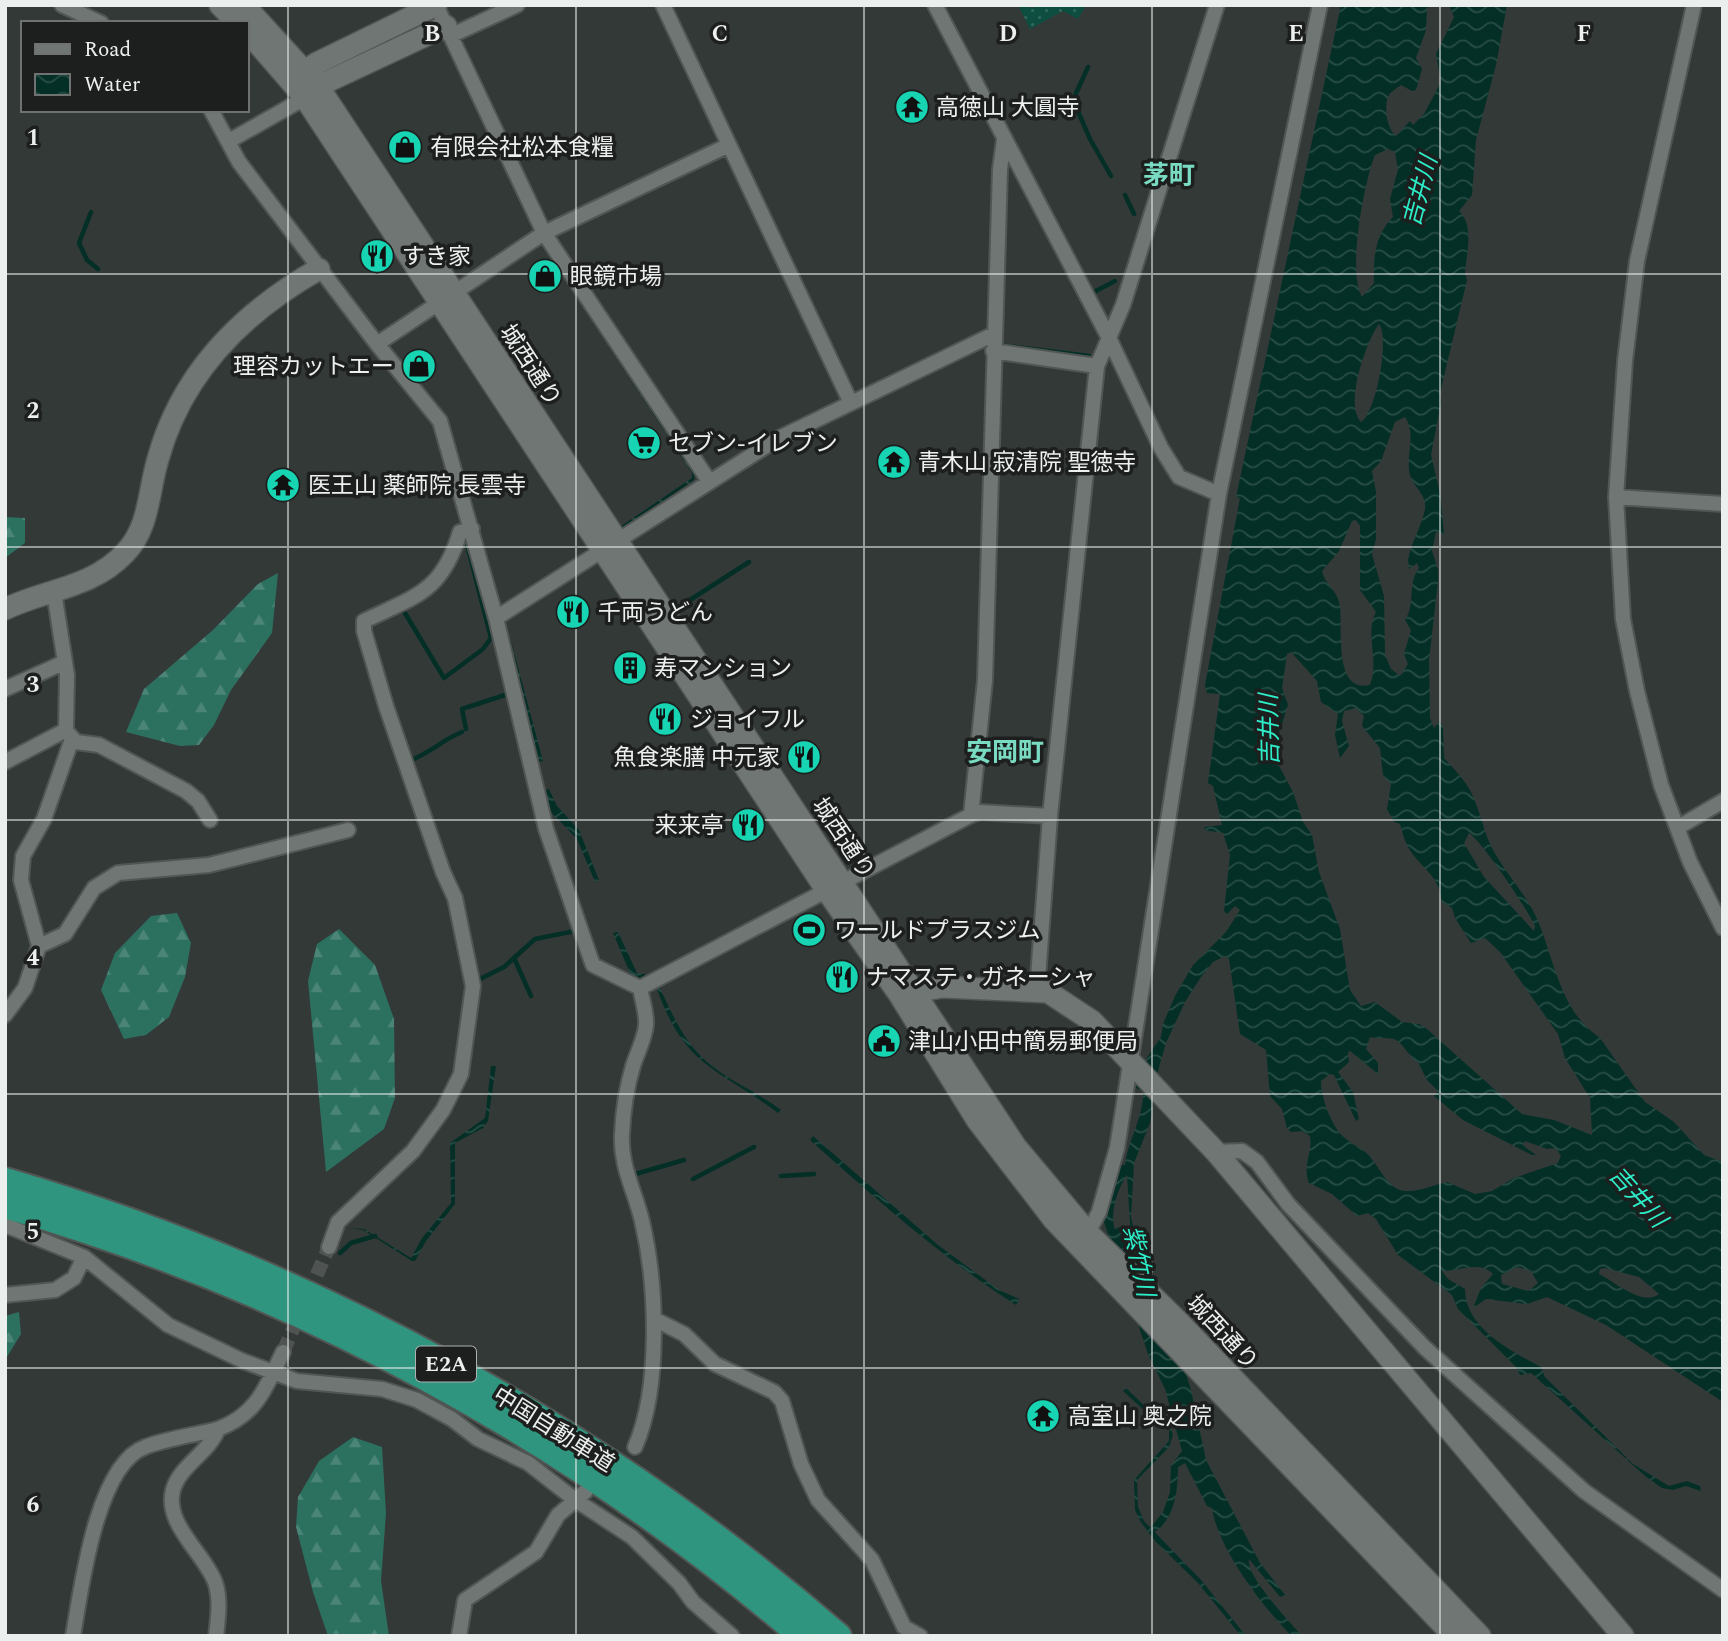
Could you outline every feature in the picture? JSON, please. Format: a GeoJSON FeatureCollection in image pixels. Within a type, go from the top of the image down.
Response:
{"type":"FeatureCollection","features":[{"type":"Feature","properties":{"kind":"highway","name":"中国自動車道"},"geometry":{"type":"LineString","coordinates":[[5,1181],[120,1217],[202,1249],[321,1301],[453,1368],[525,1409],[672,1504],[838,1636]]}},
{"type":"Feature","properties":{"kind":"highway","name":"中国自動車道"},"geometry":{"type":"LineString","coordinates":[[5,1205],[111,1239],[207,1276],[356,1342],[436,1384],[583,1472],[722,1571],[802,1636]]}},
{"type":"Feature","properties":{"kind":"street"},"geometry":{"type":"LineString","coordinates":[[62,5],[97,21]]}},
{"type":"Feature","properties":{"kind":"street"},"geometry":{"type":"LineString","coordinates":[[220,5],[236,21]]}},
{"type":"Feature","properties":{"kind":"street","name":"城西通り"},"geometry":{"type":"LineString","coordinates":[[244,5],[305,84],[835,887],[1016,1147],[1119,1288],[1454,1636]]}},
{"type":"Feature","properties":{"kind":"street"},"geometry":{"type":"LineString","coordinates":[[229,141],[305,84],[436,5],[544,233],[709,481]]}},
{"type":"Feature","properties":{"kind":"street"},"geometry":{"type":"LineString","coordinates":[[305,84],[517,5]]}},
{"type":"Feature","properties":{"kind":"street"},"geometry":{"type":"LineString","coordinates":[[663,5],[850,401]]}},
{"type":"Feature","properties":{"kind":"street"},"geometry":{"type":"LineString","coordinates":[[935,5],[1109,338],[1161,448],[1179,477],[1219,494]]}},
{"type":"Feature","properties":{"kind":"street"},"geometry":{"type":"LineString","coordinates":[[1037,991],[1051,816],[1097,366],[1123,305],[1217,5]]}},
{"type":"Feature","properties":{"kind":"street"},"geometry":{"type":"LineString","coordinates":[[1084,1240],[1099,1212],[1117,1148],[1133,1062],[1219,494],[1320,5]]}},
{"type":"Feature","properties":{"kind":"street"},"geometry":{"type":"LineString","coordinates":[[1694,5],[1637,261],[1625,361],[1616,497],[1623,619],[1658,774],[1690,862],[1723,928]]}},
{"type":"Feature","properties":{"kind":"street","name":"城西通り"},"geometry":{"type":"LineString","coordinates":[[248,32],[305,84]]}},
{"type":"Feature","properties":{"kind":"street"},"geometry":{"type":"LineString","coordinates":[[212,112],[239,162],[377,344],[440,421],[496,618],[546,829],[589,954],[593,965],[640,988]]}},
{"type":"Feature","properties":{"kind":"street"},"geometry":{"type":"LineString","coordinates":[[971,815],[985,680],[993,351],[1000,169],[1004,140]]}},
{"type":"Feature","properties":{"kind":"street"},"geometry":{"type":"LineString","coordinates":[[377,344],[544,233],[729,145]]}},
{"type":"Feature","properties":{"kind":"street"},"geometry":{"type":"LineString","coordinates":[[5,609],[88,581],[106,570],[138,538],[147,514],[166,429],[196,375],[237,326],[258,307],[319,268]]}},
{"type":"Feature","properties":{"kind":"street"},"geometry":{"type":"LineString","coordinates":[[496,618],[779,438],[850,401],[994,334]]}},
{"type":"Feature","properties":{"kind":"street"},"geometry":{"type":"LineString","coordinates":[[993,351],[1097,366]]}},
{"type":"Feature","properties":{"kind":"street"},"geometry":{"type":"LineString","coordinates":[[1616,497],[1723,504]]}},
{"type":"Feature","properties":{"kind":"street"},"geometry":{"type":"LineString","coordinates":[[329,1247],[338,1222],[413,1151],[443,1110],[461,1074],[473,986],[461,918],[386,706],[364,631],[364,621],[430,589],[453,555],[460,532],[472,529]]}},
{"type":"Feature","properties":{"kind":"street"},"geometry":{"type":"LineString","coordinates":[[5,1015],[25,988],[39,946],[20,868],[23,856],[44,819],[69,735],[65,662],[54,592]]}},
{"type":"Feature","properties":{"kind":"street"},"geometry":{"type":"LineString","coordinates":[[5,689],[65,662]]}},
{"type":"Feature","properties":{"kind":"street"},"geometry":{"type":"LineString","coordinates":[[5,762],[69,735],[99,745],[186,791],[198,801],[210,820]]}},
{"type":"Feature","properties":{"kind":"street"},"geometry":{"type":"LineString","coordinates":[[1677,828],[1723,801]]}},
{"type":"Feature","properties":{"kind":"street"},"geometry":{"type":"LineString","coordinates":[[640,988],[971,815],[980,812],[1051,816]]}},
{"type":"Feature","properties":{"kind":"street"},"geometry":{"type":"LineString","coordinates":[[39,946],[65,934],[93,888],[118,873],[209,865],[348,830]]}},
{"type":"Feature","properties":{"kind":"street"},"geometry":{"type":"LineString","coordinates":[[907,992],[943,987],[1037,991],[1056,997],[1093,1021],[1216,1152],[1623,1636]]}},
{"type":"Feature","properties":{"kind":"street"},"geometry":{"type":"LineString","coordinates":[[635,1447],[643,1429],[654,1319],[649,1254],[623,1154],[622,1134],[632,1069],[646,1025],[640,988]]}},
{"type":"Feature","properties":{"kind":"street"},"geometry":{"type":"LineString","coordinates":[[1216,1152],[1242,1151],[1257,1162],[1287,1204],[1425,1348],[1584,1491],[1723,1590]]}},
{"type":"Feature","properties":{"kind":"street"},"geometry":{"type":"LineString","coordinates":[[5,1225],[84,1257],[168,1325],[273,1374],[297,1381],[382,1390],[417,1400],[452,1419],[478,1439],[528,1463],[580,1495],[632,1537],[679,1583],[693,1602],[732,1636]]}},
{"type":"Feature","properties":{"kind":"street","name":"城西通り"},"geometry":{"type":"LineString","coordinates":[[1084,1240],[1110,1255],[1177,1320],[1479,1636]]}},
{"type":"Feature","properties":{"kind":"street"},"geometry":{"type":"LineString","coordinates":[[5,1295],[55,1290],[74,1278],[84,1257]]}},
{"type":"Feature","properties":{"kind":"street"},"geometry":{"type":"LineString","coordinates":[[654,1319],[684,1334],[715,1364],[774,1392],[782,1401],[801,1464],[818,1500],[872,1560],[904,1627],[920,1636]]}},
{"type":"Feature","properties":{"kind":"street"},"geometry":{"type":"LineString","coordinates":[[73,1636],[86,1561],[107,1493],[121,1467],[144,1447],[239,1422],[251,1410],[283,1352]]}},
{"type":"Feature","properties":{"kind":"street"},"geometry":{"type":"LineString","coordinates":[[216,1636],[218,1609],[215,1583],[186,1537],[172,1502],[174,1489],[181,1475],[215,1438],[218,1429]]}},
{"type":"Feature","properties":{"kind":"street"},"geometry":{"type":"LineString","coordinates":[[459,1636],[465,1600],[536,1552],[558,1515],[580,1495]]}},
{"type":"Feature","properties":{"kind":"shaded area"},"geometry":{"type":"Polygon","coordinates":[[[1022,5],[1033,8],[1039,5],[1086,5],[1078,19],[1063,11],[1030,29],[1019,7],[1022,5]]]}},
{"type":"Feature","properties":{"kind":"green space"},"geometry":{"type":"Polygon","coordinates":[[[5,517],[25,518],[25,543],[5,558],[5,517]]]}},
{"type":"Feature","properties":{"kind":"green space"},"geometry":{"type":"Polygon","coordinates":[[[278,573],[272,633],[231,690],[214,725],[199,745],[180,746],[126,732],[144,689],[213,630],[258,584],[278,573]]]}},
{"type":"Feature","properties":{"kind":"green space"},"geometry":{"type":"Polygon","coordinates":[[[177,913],[191,943],[185,977],[169,1017],[146,1035],[124,1039],[101,990],[115,953],[151,916],[177,913]]]}},
{"type":"Feature","properties":{"kind":"green space"},"geometry":{"type":"Polygon","coordinates":[[[339,929],[375,965],[394,1019],[395,1098],[384,1129],[326,1172],[308,981],[317,944],[339,929]]]}},
{"type":"Feature","properties":{"kind":"green space"},"geometry":{"type":"Polygon","coordinates":[[[19,1312],[21,1334],[5,1360],[5,1316],[19,1312]]]}},
{"type":"Feature","properties":{"kind":"green space"},"geometry":{"type":"Polygon","coordinates":[[[353,1437],[382,1447],[386,1513],[381,1581],[389,1636],[328,1636],[296,1527],[298,1497],[319,1461],[353,1437]]]}},
{"type":"Feature","properties":{"kind":"water"},"geometry":{"type":"Polygon","coordinates":[[[1341,5],[1431,5],[1427,8],[1426,30],[1416,58],[1422,69],[1416,90],[1412,91],[1401,85],[1388,97],[1388,124],[1396,136],[1410,121],[1413,125],[1424,114],[1441,82],[1436,54],[1454,17],[1449,5],[1507,5],[1496,65],[1476,140],[1472,195],[1459,211],[1467,224],[1467,280],[1440,393],[1441,403],[1431,455],[1440,493],[1444,534],[1436,532],[1432,551],[1438,570],[1438,581],[1429,660],[1430,718],[1434,728],[1440,721],[1443,727],[1444,758],[1468,787],[1492,848],[1533,911],[1560,985],[1576,1014],[1600,1038],[1645,1102],[1674,1122],[1704,1155],[1723,1162],[1723,1402],[1606,1325],[1547,1297],[1527,1304],[1486,1299],[1473,1308],[1481,1288],[1493,1274],[1476,1267],[1442,1271],[1448,1279],[1465,1289],[1467,1303],[1481,1327],[1516,1354],[1541,1367],[1545,1377],[1633,1464],[1669,1486],[1687,1481],[1700,1486],[1701,1491],[1686,1486],[1673,1490],[1662,1488],[1645,1476],[1531,1373],[1520,1375],[1516,1367],[1458,1309],[1452,1295],[1398,1255],[1376,1219],[1368,1213],[1357,1216],[1332,1194],[1309,1183],[1307,1170],[1310,1136],[1302,1131],[1291,1132],[1287,1128],[1282,1109],[1270,1096],[1266,1050],[1240,1034],[1229,959],[1225,956],[1213,962],[1185,1002],[1166,1043],[1159,1067],[1150,1123],[1134,1163],[1131,1217],[1137,1245],[1154,1276],[1191,1390],[1206,1460],[1260,1563],[1285,1595],[1280,1597],[1249,1559],[1254,1576],[1302,1636],[1292,1636],[1268,1610],[1243,1576],[1223,1541],[1212,1508],[1207,1506],[1185,1463],[1178,1467],[1176,1494],[1167,1519],[1155,1532],[1151,1527],[1163,1512],[1170,1492],[1171,1466],[1182,1451],[1165,1389],[1148,1354],[1103,1219],[1115,1164],[1125,1165],[1141,1110],[1143,1091],[1136,1088],[1144,1062],[1161,1037],[1163,1024],[1175,996],[1193,965],[1226,932],[1240,910],[1235,906],[1227,914],[1224,911],[1230,855],[1223,833],[1204,830],[1205,827],[1222,825],[1213,786],[1208,783],[1220,694],[1207,693],[1205,685],[1240,498],[1236,497],[1341,5]],[[1388,149],[1375,155],[1362,205],[1357,248],[1356,268],[1362,297],[1374,283],[1376,247],[1382,231],[1393,217],[1390,199],[1398,170],[1395,152],[1388,149]],[[1379,324],[1368,344],[1356,388],[1356,414],[1361,422],[1372,405],[1380,375],[1383,344],[1379,324]],[[1405,417],[1395,422],[1381,461],[1372,471],[1376,492],[1376,539],[1372,554],[1384,596],[1385,655],[1391,669],[1400,676],[1408,664],[1404,654],[1411,630],[1405,620],[1410,608],[1413,580],[1419,568],[1417,563],[1409,569],[1408,560],[1425,509],[1424,499],[1410,475],[1411,438],[1405,417]],[[1356,520],[1352,521],[1339,551],[1322,571],[1338,599],[1342,652],[1349,678],[1357,685],[1370,685],[1373,676],[1371,630],[1376,612],[1360,590],[1360,526],[1356,520]],[[1291,652],[1287,654],[1282,688],[1288,705],[1276,743],[1278,764],[1293,792],[1303,822],[1312,835],[1319,872],[1340,929],[1350,990],[1361,1006],[1375,1002],[1402,1022],[1419,1024],[1427,1029],[1522,1114],[1554,1120],[1592,1135],[1590,1098],[1565,1058],[1558,1034],[1500,952],[1485,938],[1471,943],[1455,918],[1452,908],[1441,901],[1433,878],[1411,852],[1400,824],[1394,822],[1387,809],[1391,784],[1383,775],[1380,748],[1362,726],[1364,716],[1356,708],[1344,711],[1342,721],[1349,746],[1340,758],[1335,735],[1338,714],[1321,702],[1317,681],[1291,652]],[[1469,833],[1464,843],[1484,877],[1534,931],[1531,918],[1514,891],[1469,833]],[[1370,1037],[1366,1049],[1378,1063],[1378,1074],[1350,1051],[1349,1062],[1338,1072],[1353,1092],[1359,1119],[1356,1121],[1334,1075],[1330,1074],[1321,1081],[1321,1087],[1326,1107],[1338,1131],[1369,1155],[1392,1186],[1405,1191],[1447,1182],[1475,1194],[1492,1191],[1514,1178],[1558,1163],[1561,1156],[1556,1148],[1547,1149],[1525,1141],[1523,1145],[1536,1155],[1532,1155],[1463,1120],[1434,1096],[1438,1091],[1427,1080],[1418,1062],[1397,1040],[1370,1037]],[[1127,1175],[1115,1201],[1113,1223],[1115,1229],[1120,1227],[1131,1239],[1127,1175]],[[1517,1267],[1501,1275],[1502,1284],[1528,1291],[1538,1283],[1531,1271],[1517,1267]],[[1600,1269],[1599,1274],[1628,1292],[1645,1297],[1659,1294],[1639,1277],[1600,1269]]]}},
{"type":"Feature","properties":{"kind":"water"},"geometry":{"type":"Polygon","coordinates":[[[541,244],[544,244],[695,473],[694,480],[531,590],[530,588],[692,478],[692,473],[541,244]]]}},
{"type":"Feature","properties":{"kind":"water"},"geometry":{"type":"Polygon","coordinates":[[[490,621],[507,626],[543,761],[537,762],[502,632],[491,629],[490,621]]]}},
{"type":"Feature","properties":{"kind":"water"},"geometry":{"type":"Polygon","coordinates":[[[549,789],[557,806],[579,830],[599,880],[595,882],[577,839],[548,809],[542,791],[549,789]]]}},
{"type":"Feature","properties":{"kind":"water"},"geometry":{"type":"Polygon","coordinates":[[[618,932],[637,973],[654,976],[693,1047],[720,1072],[781,1110],[778,1113],[720,1074],[691,1050],[678,1034],[656,986],[644,980],[633,980],[613,933],[618,932]]]}},
{"type":"Feature","properties":{"kind":"water"},"geometry":{"type":"Polygon","coordinates":[[[491,1066],[496,1066],[488,1121],[483,1128],[455,1143],[455,1204],[426,1241],[415,1261],[363,1230],[348,1228],[364,1229],[411,1258],[422,1238],[451,1203],[450,1143],[485,1118],[491,1066]]]}},
{"type":"Feature","properties":{"kind":"water"},"geometry":{"type":"Polygon","coordinates":[[[813,1136],[938,1245],[999,1290],[1019,1299],[1016,1305],[962,1268],[910,1227],[810,1140],[813,1136]]]}},
{"type":"Feature","properties":{"kind":"water"},"geometry":{"type":"Polygon","coordinates":[[[1126,1388],[1149,1410],[1168,1421],[1173,1435],[1169,1447],[1137,1480],[1138,1507],[1144,1521],[1202,1581],[1246,1636],[1241,1636],[1198,1583],[1156,1542],[1140,1521],[1135,1510],[1134,1480],[1169,1441],[1169,1429],[1161,1418],[1147,1413],[1123,1391],[1126,1388]]]}},
{"type":"Feature","properties":{"kind":"waterway"},"geometry":{"type":"LineString","coordinates":[[1088,67],[1073,100],[1090,139],[1111,176]]}},
{"type":"Feature","properties":{"kind":"waterway"},"geometry":{"type":"LineString","coordinates":[[1125,195],[1134,214]]}},
{"type":"Feature","properties":{"kind":"waterway"},"geometry":{"type":"LineString","coordinates":[[91,212],[79,243],[87,260],[98,269]]}},
{"type":"Feature","properties":{"kind":"waterway"},"geometry":{"type":"LineString","coordinates":[[1094,292],[1115,281]]}},
{"type":"Feature","properties":{"kind":"waterway"},"geometry":{"type":"LineString","coordinates":[[999,345],[1089,356]]}},
{"type":"Feature","properties":{"kind":"waterway"},"geometry":{"type":"LineString","coordinates":[[402,608],[444,678],[483,649],[491,638],[465,537]]}},
{"type":"Feature","properties":{"kind":"waterway"},"geometry":{"type":"LineString","coordinates":[[679,607],[749,562]]}},
{"type":"Feature","properties":{"kind":"waterway"},"geometry":{"type":"LineString","coordinates":[[466,729],[462,709],[508,694]]}},
{"type":"Feature","properties":{"kind":"waterway"},"geometry":{"type":"LineString","coordinates":[[409,761],[462,732]]}},
{"type":"Feature","properties":{"kind":"waterway"},"geometry":{"type":"LineString","coordinates":[[478,980],[504,967],[535,939],[575,931]]}},
{"type":"Feature","properties":{"kind":"waterway"},"geometry":{"type":"LineString","coordinates":[[514,958],[531,996]]}},
{"type":"Feature","properties":{"kind":"waterway"},"geometry":{"type":"LineString","coordinates":[[693,1179],[754,1147]]}},
{"type":"Feature","properties":{"kind":"waterway"},"geometry":{"type":"LineString","coordinates":[[632,1175],[684,1160]]}},
{"type":"Feature","properties":{"kind":"waterway"},"geometry":{"type":"LineString","coordinates":[[781,1176],[814,1174]]}},
{"type":"Feature","properties":{"kind":"waterway"},"geometry":{"type":"LineString","coordinates":[[340,1253],[351,1243],[375,1236]]}},
{"type":"Feature","properties":{"kind":"tunnel"},"geometry":{"type":"LineString","coordinates":[[283,1352],[329,1247]]}},
{"type":"Feature","properties":{"kind":"place","name":"高徳山 大圓寺"},"geometry":{"type":"Point","coordinates":[912,107]}},
{"type":"Feature","properties":{"kind":"place","name":"有限会社松本食糧"},"geometry":{"type":"Point","coordinates":[405,147]}},
{"type":"Feature","properties":{"kind":"place","name":"すき家"},"geometry":{"type":"Point","coordinates":[377,256]}},
{"type":"Feature","properties":{"kind":"place","name":"眼鏡市場"},"geometry":{"type":"Point","coordinates":[545,276]}},
{"type":"Feature","properties":{"kind":"place","name":"理容カットエー"},"geometry":{"type":"Point","coordinates":[419,366]}},
{"type":"Feature","properties":{"kind":"place","name":"セブン-イレブン"},"geometry":{"type":"Point","coordinates":[644,443]}},
{"type":"Feature","properties":{"kind":"place","name":"青木山 寂清院 聖徳寺"},"geometry":{"type":"Point","coordinates":[894,462]}},
{"type":"Feature","properties":{"kind":"place","name":"医王山 薬師院 長雲寺"},"geometry":{"type":"Point","coordinates":[283,485]}},
{"type":"Feature","properties":{"kind":"place","name":"千両うどん"},"geometry":{"type":"Point","coordinates":[573,612]}},
{"type":"Feature","properties":{"kind":"place","name":"寿マンション"},"geometry":{"type":"Point","coordinates":[630,668]}},
{"type":"Feature","properties":{"kind":"place","name":"ジョイフル"},"geometry":{"type":"Point","coordinates":[665,719]}},
{"type":"Feature","properties":{"kind":"place","name":"魚食楽膳 中元家"},"geometry":{"type":"Point","coordinates":[804,757]}},
{"type":"Feature","properties":{"kind":"place","name":"来来亭"},"geometry":{"type":"Point","coordinates":[748,825]}},
{"type":"Feature","properties":{"kind":"place","name":"ワールドプラスジム"},"geometry":{"type":"Point","coordinates":[809,930]}},
{"type":"Feature","properties":{"kind":"place","name":"ナマステ・ガネーシャ"},"geometry":{"type":"Point","coordinates":[842,977]}},
{"type":"Feature","properties":{"kind":"place","name":"津山小田中簡易郵便局"},"geometry":{"type":"Point","coordinates":[884,1041]}},
{"type":"Feature","properties":{"kind":"place","name":"高室山 奥之院"},"geometry":{"type":"Point","coordinates":[1043,1416]}},
{"type":"Feature","properties":{"kind":"district","name":"茅町"},"geometry":{"type":"Point","coordinates":[1169,175]}},
{"type":"Feature","properties":{"kind":"district","name":"安岡町"},"geometry":{"type":"Point","coordinates":[1005,752]}},
{"type":"Feature","properties":{"kind":"water label","name":"吉井川"},"geometry":{"type":"Point","coordinates":[1420,191]}},
{"type":"Feature","properties":{"kind":"water label","name":"吉井川"},"geometry":{"type":"Point","coordinates":[1269,730]}},
{"type":"Feature","properties":{"kind":"water label","name":"吉井川"},"geometry":{"type":"Point","coordinates":[1638,1197]}},
{"type":"Feature","properties":{"kind":"water label","name":"紫竹川"},"geometry":{"type":"Point","coordinates":[1139,1261]}}]}
